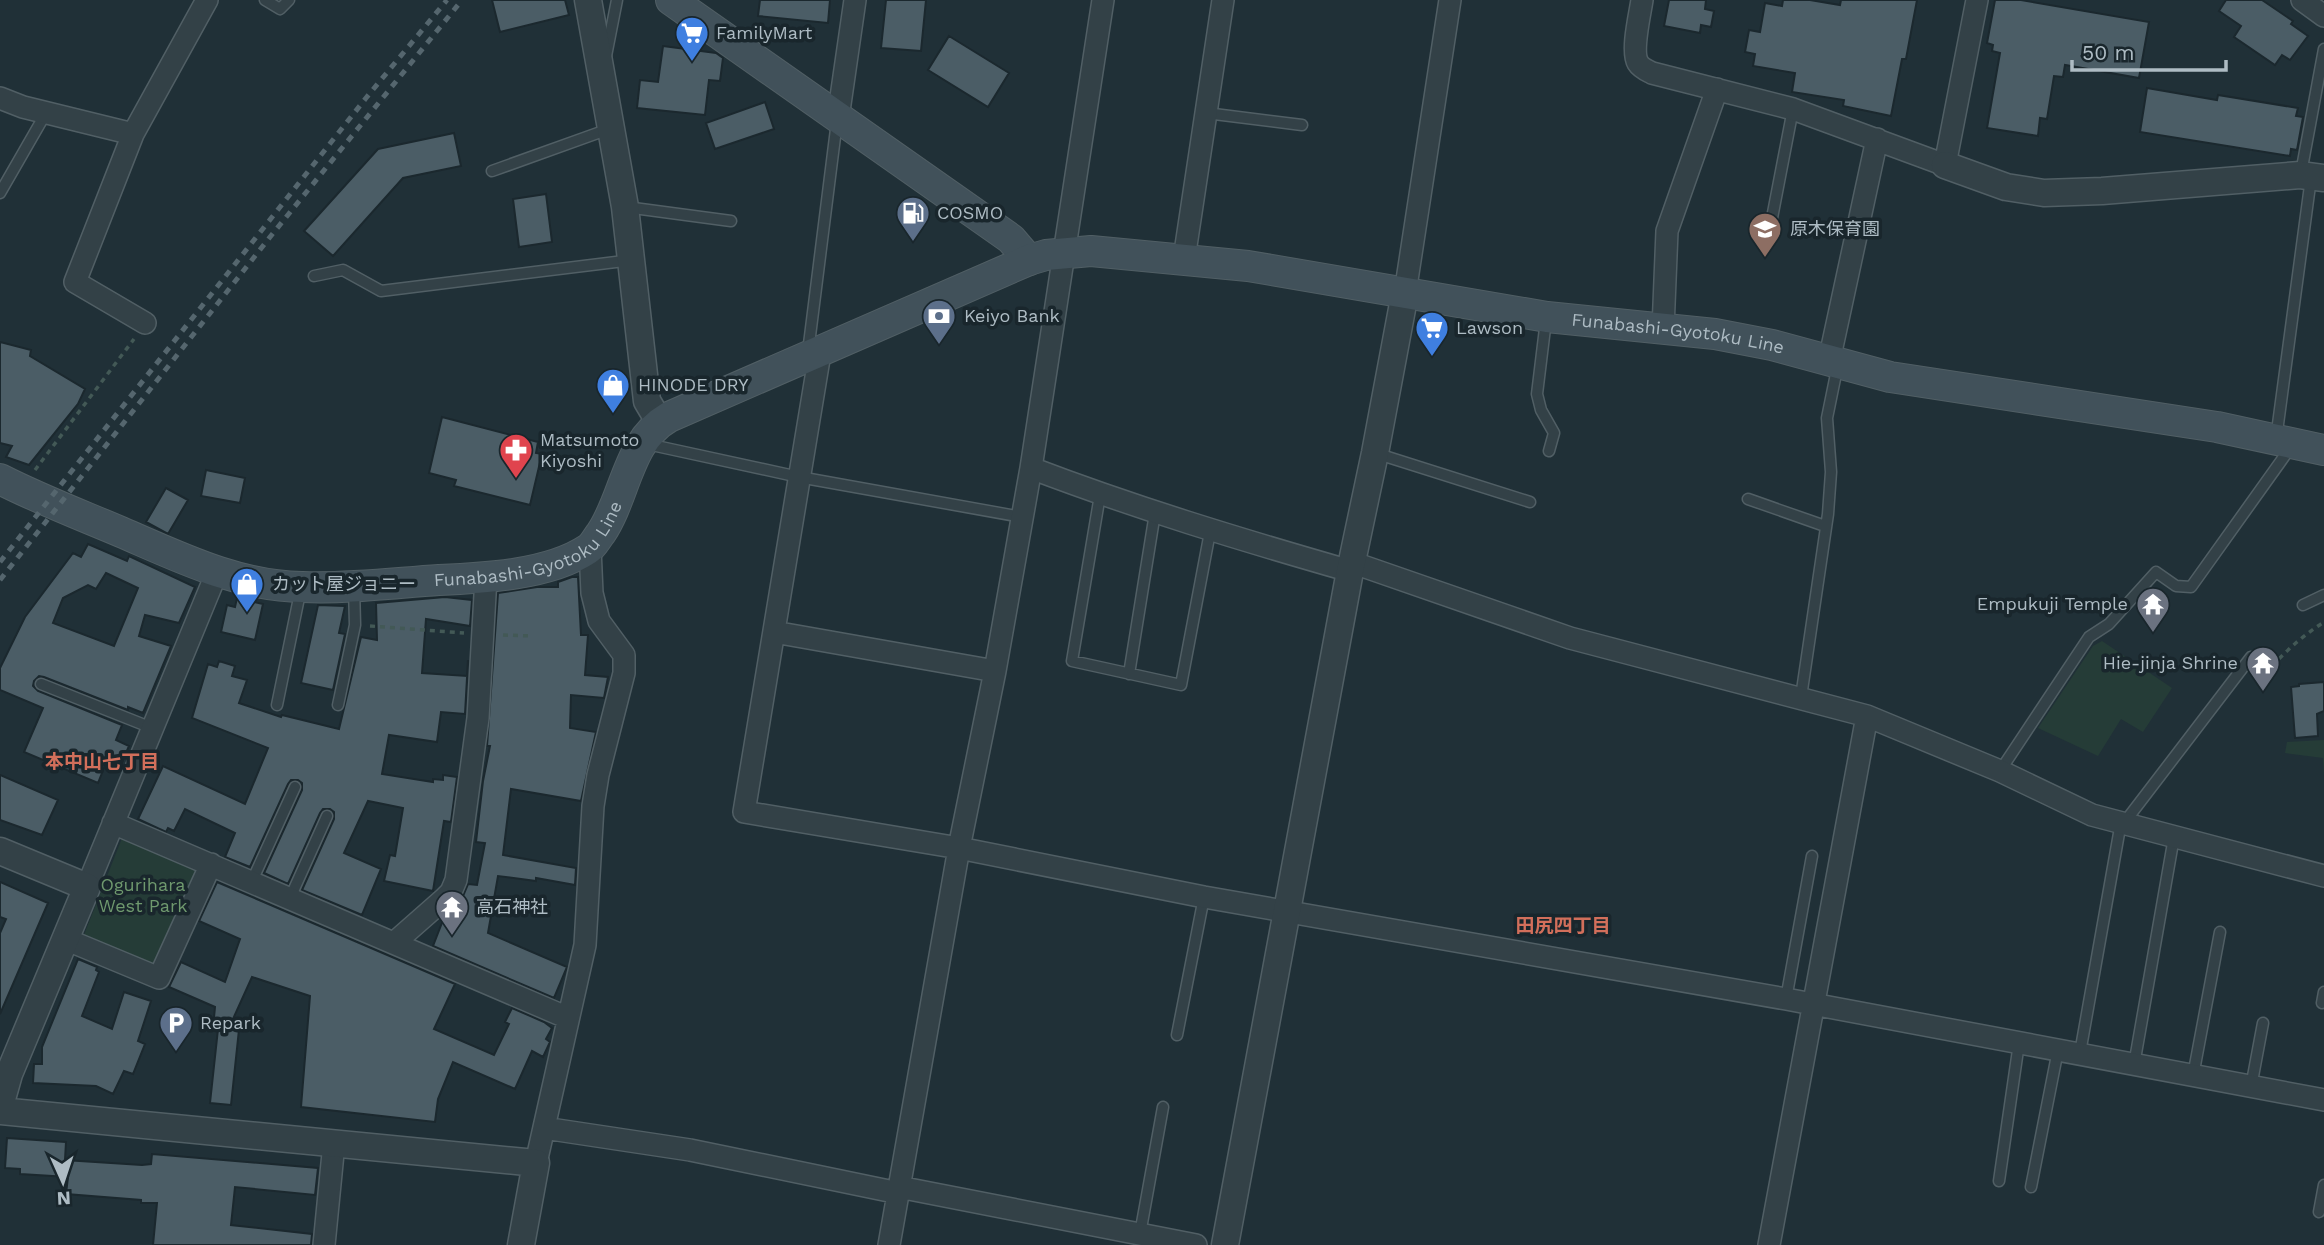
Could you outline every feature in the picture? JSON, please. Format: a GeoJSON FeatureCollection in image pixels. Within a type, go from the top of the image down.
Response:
{"type":"FeatureCollection","features":[{"type":"Feature","properties":{"kind":"main road"},"geometry":{"type":"LineString","coordinates":[[671,0],[1011,239],[1029,260]]}},
{"type":"Feature","properties":{"kind":"main road","name":"Funabashi-Gyotoku Line"},"geometry":{"type":"LineString","coordinates":[[10,484],[218,572],[250,581],[302,587],[354,585],[486,577],[531,570],[565,561],[590,548],[607,524],[650,433],[813,356],[1029,260],[1091,251],[1248,266],[1547,317],[1716,334],[1772,345],[1890,377],[2150,416],[2285,440],[2324,450]]}},
{"type":"Feature","properties":{"kind":"street"},"geometry":{"type":"LineString","coordinates":[[145,323],[75,282],[133,134],[207,0]]}},
{"type":"Feature","properties":{"kind":"street"},"geometry":{"type":"LineString","coordinates":[[588,0],[625,207],[650,433]]}},
{"type":"Feature","properties":{"kind":"street"},"geometry":{"type":"LineString","coordinates":[[838,118],[855,0]]}},
{"type":"Feature","properties":{"kind":"street"},"geometry":{"type":"LineString","coordinates":[[889,1245],[959,848],[995,671],[1031,468],[1103,0]]}},
{"type":"Feature","properties":{"kind":"street"},"geometry":{"type":"LineString","coordinates":[[1184,260],[1223,0]]}},
{"type":"Feature","properties":{"kind":"street"},"geometry":{"type":"LineString","coordinates":[[1225,1245],[1350,567],[1405,293],[1450,0]]}},
{"type":"Feature","properties":{"kind":"street"},"geometry":{"type":"LineString","coordinates":[[1642,0],[1637,34],[1637,63],[1652,73],[1793,109],[2006,187],[2044,193],[2312,177]]}},
{"type":"Feature","properties":{"kind":"street"},"geometry":{"type":"LineString","coordinates":[[1945,165],[1977,0]]}},
{"type":"Feature","properties":{"kind":"street"},"geometry":{"type":"LineString","coordinates":[[2302,0],[2324,16]]}},
{"type":"Feature","properties":{"kind":"street"},"geometry":{"type":"LineString","coordinates":[[1663,329],[1667,231],[1717,89]]}},
{"type":"Feature","properties":{"kind":"street"},"geometry":{"type":"LineString","coordinates":[[0,98],[46,113],[133,134]]}},
{"type":"Feature","properties":{"kind":"street"},"geometry":{"type":"LineString","coordinates":[[1833,363],[1877,139]]}},
{"type":"Feature","properties":{"kind":"street"},"geometry":{"type":"LineString","coordinates":[[813,356],[799,477],[744,812],[959,848],[1204,897],[1786,999],[2324,1100]]}},
{"type":"Feature","properties":{"kind":"street"},"geometry":{"type":"LineString","coordinates":[[1031,468],[1100,495],[1210,532],[1350,567],[1570,638],[1867,716],[2000,771],[2092,815],[2324,876]]}},
{"type":"Feature","properties":{"kind":"street"},"geometry":{"type":"LineString","coordinates":[[521,1245],[536,1163],[585,945],[593,806],[624,673],[624,655],[599,621],[592,593],[590,548]]}},
{"type":"Feature","properties":{"kind":"street"},"geometry":{"type":"LineString","coordinates":[[218,572],[9,1074],[0,1108],[536,1163]]}},
{"type":"Feature","properties":{"kind":"street"},"geometry":{"type":"LineString","coordinates":[[394,943],[451,892],[456,880],[478,718],[486,577]]}},
{"type":"Feature","properties":{"kind":"street"},"geometry":{"type":"LineString","coordinates":[[774,632],[995,671]]}},
{"type":"Feature","properties":{"kind":"street"},"geometry":{"type":"LineString","coordinates":[[1769,1245],[1867,716]]}},
{"type":"Feature","properties":{"kind":"street"},"geometry":{"type":"LineString","coordinates":[[113,823],[568,1018]]}},
{"type":"Feature","properties":{"kind":"street"},"geometry":{"type":"LineString","coordinates":[[0,851],[86,887]]}},
{"type":"Feature","properties":{"kind":"street"},"geometry":{"type":"LineString","coordinates":[[65,939],[159,978],[211,864]]}},
{"type":"Feature","properties":{"kind":"street"},"geometry":{"type":"LineString","coordinates":[[544,1128],[690,1150],[889,1191],[909,1189],[1196,1245]]}},
{"type":"Feature","properties":{"kind":"street"},"geometry":{"type":"LineString","coordinates":[[324,1245],[334,1143]]}},
{"type":"Feature","properties":{"kind":"lane"},"geometry":{"type":"LineString","coordinates":[[265,0],[280,9],[289,0]]}},
{"type":"Feature","properties":{"kind":"lane"},"geometry":{"type":"LineString","coordinates":[[601,78],[617,0]]}},
{"type":"Feature","properties":{"kind":"lane"},"geometry":{"type":"LineString","coordinates":[[2000,771],[2089,637],[2109,624],[2156,572],[2176,586],[2191,587],[2285,440],[2324,49]]}},
{"type":"Feature","properties":{"kind":"lane"},"geometry":{"type":"LineString","coordinates":[[1772,218],[1793,109]]}},
{"type":"Feature","properties":{"kind":"lane"},"geometry":{"type":"LineString","coordinates":[[0,193],[46,113]]}},
{"type":"Feature","properties":{"kind":"lane"},"geometry":{"type":"LineString","coordinates":[[1206,113],[1302,125]]}},
{"type":"Feature","properties":{"kind":"lane"},"geometry":{"type":"LineString","coordinates":[[813,356],[838,118]]}},
{"type":"Feature","properties":{"kind":"lane"},"geometry":{"type":"LineString","coordinates":[[492,171],[609,129]]}},
{"type":"Feature","properties":{"kind":"lane"},"geometry":{"type":"LineString","coordinates":[[625,207],[731,221]]}},
{"type":"Feature","properties":{"kind":"lane"},"geometry":{"type":"LineString","coordinates":[[314,276],[343,270],[381,291],[632,260]]}},
{"type":"Feature","properties":{"kind":"lane"},"geometry":{"type":"LineString","coordinates":[[1547,317],[1537,394],[1541,410],[1554,433],[1549,452]]}},
{"type":"Feature","properties":{"kind":"lane"},"geometry":{"type":"LineString","coordinates":[[1801,697],[1831,472],[1827,418],[1833,363]]}},
{"type":"Feature","properties":{"kind":"lane"},"geometry":{"type":"LineString","coordinates":[[650,433],[799,477],[1022,517]]}},
{"type":"Feature","properties":{"kind":"lane"},"geometry":{"type":"LineString","coordinates":[[1375,453],[1530,502]]}},
{"type":"Feature","properties":{"kind":"lane"},"geometry":{"type":"LineString","coordinates":[[1100,495],[1072,661],[1181,685],[1210,532]]}},
{"type":"Feature","properties":{"kind":"lane"},"geometry":{"type":"LineString","coordinates":[[1748,499],[1825,526]]}},
{"type":"Feature","properties":{"kind":"lane"},"geometry":{"type":"LineString","coordinates":[[1129,674],[1155,513]]}},
{"type":"Feature","properties":{"kind":"lane"},"geometry":{"type":"LineString","coordinates":[[338,705],[355,625],[354,585]]}},
{"type":"Feature","properties":{"kind":"lane"},"geometry":{"type":"LineString","coordinates":[[277,705],[302,587]]}},
{"type":"Feature","properties":{"kind":"lane"},"geometry":{"type":"LineString","coordinates":[[2303,605],[2324,595]]}},
{"type":"Feature","properties":{"kind":"lane"},"geometry":{"type":"LineString","coordinates":[[2080,1053],[2122,822],[2251,657]]}},
{"type":"Feature","properties":{"kind":"lane"},"geometry":{"type":"LineString","coordinates":[[41,684],[152,727]]}},
{"type":"Feature","properties":{"kind":"lane"},"geometry":{"type":"LineString","coordinates":[[252,881],[295,787]]}},
{"type":"Feature","properties":{"kind":"lane"},"geometry":{"type":"LineString","coordinates":[[290,898],[327,816]]}},
{"type":"Feature","properties":{"kind":"lane"},"geometry":{"type":"LineString","coordinates":[[2134,1065],[2174,838]]}},
{"type":"Feature","properties":{"kind":"lane"},"geometry":{"type":"LineString","coordinates":[[1786,999],[1812,856]]}},
{"type":"Feature","properties":{"kind":"lane"},"geometry":{"type":"LineString","coordinates":[[1177,1035],[1204,897]]}},
{"type":"Feature","properties":{"kind":"lane"},"geometry":{"type":"LineString","coordinates":[[2193,1076],[2220,932]]}},
{"type":"Feature","properties":{"kind":"lane"},"geometry":{"type":"LineString","coordinates":[[2251,1087],[2263,1023]]}},
{"type":"Feature","properties":{"kind":"lane"},"geometry":{"type":"LineString","coordinates":[[1998,1181],[2019,1043]]}},
{"type":"Feature","properties":{"kind":"lane"},"geometry":{"type":"LineString","coordinates":[[2031,1187],[2058,1050]]}},
{"type":"Feature","properties":{"kind":"lane"},"geometry":{"type":"LineString","coordinates":[[1140,1234],[1163,1107]]}},
{"type":"Feature","properties":{"kind":"lane"},"geometry":{"type":"LineString","coordinates":[[2319,1212],[2324,1185]]}},
{"type":"Feature","properties":{"kind":"path"},"geometry":{"type":"LineString","coordinates":[[10,484],[145,323]]}},
{"type":"Feature","properties":{"kind":"path"},"geometry":{"type":"LineString","coordinates":[[2259,681],[2276,661],[2308,632],[2324,622]]}},
{"type":"Feature","properties":{"kind":"path"},"geometry":{"type":"LineString","coordinates":[[355,625],[532,636]]}},
{"type":"Feature","properties":{"kind":"green space"},"geometry":{"type":"Polygon","coordinates":[[[2102,641],[2172,688],[2143,732],[2121,719],[2098,756],[2038,728],[2093,646],[2102,641]]]}},
{"type":"Feature","properties":{"kind":"green space"},"geometry":{"type":"Polygon","coordinates":[[[2324,740],[2324,776],[2323,758],[2285,753],[2287,742],[2324,740]]]}},
{"type":"Feature","properties":{"kind":"green space","name":"Ogurihara West Park"},"geometry":{"type":"Polygon","coordinates":[[[124,833],[198,870],[158,964],[150,967],[82,940],[124,833]]]}},
{"type":"Feature","properties":{"kind":"building"},"geometry":{"type":"Polygon","coordinates":[[[492,0],[565,0],[569,15],[500,32],[492,0]]]}},
{"type":"Feature","properties":{"kind":"building"},"geometry":{"type":"Polygon","coordinates":[[[760,0],[830,0],[828,23],[758,16],[760,0]]]}},
{"type":"Feature","properties":{"kind":"building"},"geometry":{"type":"Polygon","coordinates":[[[886,0],[926,0],[921,51],[881,48],[886,0]]]}},
{"type":"Feature","properties":{"kind":"building"},"geometry":{"type":"Polygon","coordinates":[[[1669,0],[1706,0],[1705,9],[1714,11],[1711,27],[1701,25],[1700,33],[1664,26],[1669,0]]]}},
{"type":"Feature","properties":{"kind":"building"},"geometry":{"type":"Polygon","coordinates":[[[1783,0],[1810,0],[1840,5],[1841,0],[1917,0],[1906,59],[1902,59],[1891,116],[1843,106],[1844,100],[1792,92],[1795,73],[1753,66],[1755,54],[1745,52],[1749,30],[1760,32],[1765,3],[1782,6],[1783,0]]]}},
{"type":"Feature","properties":{"kind":"building"},"geometry":{"type":"Polygon","coordinates":[[[1995,0],[2021,0],[2149,22],[2139,78],[2065,65],[2063,77],[2054,76],[2047,119],[2040,118],[2038,136],[1987,128],[2000,53],[1992,51],[1993,45],[1987,43],[1995,0]]]}},
{"type":"Feature","properties":{"kind":"building"},"geometry":{"type":"Polygon","coordinates":[[[2226,0],[2262,0],[2293,21],[2291,24],[2308,36],[2290,60],[2282,55],[2275,65],[2234,37],[2241,26],[2219,11],[2226,0]]]}},
{"type":"Feature","properties":{"kind":"building"},"geometry":{"type":"Polygon","coordinates":[[[949,36],[1009,73],[988,107],[928,70],[949,36]]]}},
{"type":"Feature","properties":{"kind":"building"},"geometry":{"type":"Polygon","coordinates":[[[663,46],[716,53],[723,58],[720,81],[709,80],[705,115],[637,108],[640,80],[658,82],[663,46]]]}},
{"type":"Feature","properties":{"kind":"building"},"geometry":{"type":"Polygon","coordinates":[[[2147,88],[2217,100],[2218,95],[2298,108],[2296,116],[2303,117],[2297,150],[2291,149],[2290,156],[2140,132],[2147,88]]]}},
{"type":"Feature","properties":{"kind":"building"},"geometry":{"type":"Polygon","coordinates":[[[765,102],[774,129],[715,149],[706,123],[765,102]]]}},
{"type":"Feature","properties":{"kind":"building"},"geometry":{"type":"Polygon","coordinates":[[[454,133],[461,166],[403,178],[333,256],[304,231],[378,149],[454,133]]]}},
{"type":"Feature","properties":{"kind":"building"},"geometry":{"type":"Polygon","coordinates":[[[546,194],[552,242],[519,247],[513,199],[546,194]]]}},
{"type":"Feature","properties":{"kind":"building"},"geometry":{"type":"Polygon","coordinates":[[[0,342],[31,350],[30,356],[85,389],[78,404],[29,465],[6,457],[12,446],[0,443],[0,342]]]}},
{"type":"Feature","properties":{"kind":"building"},"geometry":{"type":"Polygon","coordinates":[[[442,417],[538,442],[536,453],[542,454],[530,505],[454,486],[456,480],[429,473],[442,417]]]}},
{"type":"Feature","properties":{"kind":"building"},"geometry":{"type":"Polygon","coordinates":[[[206,470],[245,478],[240,503],[201,496],[206,470]]]}},
{"type":"Feature","properties":{"kind":"building"},"geometry":{"type":"Polygon","coordinates":[[[166,488],[188,500],[168,534],[146,522],[166,488]]]}},
{"type":"Feature","properties":{"kind":"building"},"geometry":{"type":"Polygon","coordinates":[[[88,544],[127,561],[129,556],[195,587],[179,623],[145,615],[139,636],[171,646],[143,713],[128,707],[128,710],[44,677],[39,676],[34,681],[33,686],[38,691],[122,725],[116,740],[129,746],[119,769],[106,763],[98,783],[24,752],[43,708],[0,690],[0,668],[25,617],[73,553],[81,557],[88,544]],[[106,573],[96,589],[88,585],[63,598],[53,623],[114,646],[138,588],[106,573]]]}},
{"type":"Feature","properties":{"kind":"building"},"geometry":{"type":"Polygon","coordinates":[[[578,577],[581,635],[588,635],[585,675],[608,677],[604,698],[571,695],[570,728],[596,732],[581,801],[511,789],[503,855],[576,868],[575,885],[536,878],[536,881],[498,876],[488,933],[567,967],[554,998],[433,946],[445,915],[461,901],[468,884],[477,885],[485,843],[476,842],[490,746],[487,746],[498,593],[558,587],[558,582],[578,577]]]}},
{"type":"Feature","properties":{"kind":"building"},"geometry":{"type":"Polygon","coordinates":[[[445,597],[472,600],[470,626],[426,619],[422,673],[467,676],[468,660],[465,714],[441,712],[437,742],[389,735],[382,774],[433,782],[433,779],[443,780],[443,775],[457,777],[451,822],[444,821],[433,891],[384,881],[390,855],[395,856],[403,808],[368,801],[344,853],[381,869],[362,915],[302,890],[334,819],[334,812],[330,809],[323,809],[320,813],[288,884],[264,873],[302,790],[302,783],[298,780],[291,780],[288,784],[250,867],[225,857],[235,833],[185,809],[174,831],[168,828],[166,832],[138,819],[163,766],[245,804],[268,748],[192,718],[208,664],[217,667],[219,661],[235,666],[232,676],[247,680],[239,703],[281,717],[282,715],[339,729],[361,637],[377,640],[376,603],[445,597]]]}},
{"type":"Feature","properties":{"kind":"building"},"geometry":{"type":"Polygon","coordinates":[[[237,598],[263,604],[255,640],[221,632],[227,605],[235,607],[237,598]]]}},
{"type":"Feature","properties":{"kind":"building"},"geometry":{"type":"Polygon","coordinates":[[[318,605],[345,606],[339,633],[345,634],[333,690],[301,683],[318,605]]]}},
{"type":"Feature","properties":{"kind":"building"},"geometry":{"type":"Polygon","coordinates":[[[2324,682],[2324,711],[2317,714],[2318,736],[2295,738],[2291,687],[2324,682]]]}},
{"type":"Feature","properties":{"kind":"building"},"geometry":{"type":"Polygon","coordinates":[[[0,775],[58,800],[42,835],[0,820],[0,775]]]}},
{"type":"Feature","properties":{"kind":"building"},"geometry":{"type":"Polygon","coordinates":[[[0,882],[48,903],[0,1014],[0,933],[6,919],[0,917],[0,882]]]}},
{"type":"Feature","properties":{"kind":"building"},"geometry":{"type":"Polygon","coordinates":[[[217,882],[455,984],[434,1029],[494,1055],[509,1024],[505,1022],[512,1008],[544,1022],[552,1028],[546,1039],[550,1042],[543,1057],[532,1051],[515,1089],[453,1062],[438,1099],[435,1122],[301,1107],[310,996],[252,977],[233,1019],[240,1020],[231,1105],[210,1103],[218,1029],[213,1028],[215,1007],[169,987],[181,962],[225,982],[240,939],[199,921],[217,882]]]}},
{"type":"Feature","properties":{"kind":"building"},"geometry":{"type":"Polygon","coordinates":[[[78,959],[97,967],[99,972],[82,1016],[112,1029],[124,992],[151,1001],[138,1041],[145,1044],[133,1074],[124,1071],[113,1094],[96,1086],[33,1083],[34,1064],[42,1064],[42,1047],[78,959]]]}},
{"type":"Feature","properties":{"kind":"building"},"geometry":{"type":"Polygon","coordinates":[[[7,1138],[66,1142],[65,1160],[142,1165],[151,1164],[152,1154],[318,1168],[315,1195],[235,1187],[231,1225],[312,1234],[311,1245],[153,1245],[157,1203],[66,1194],[68,1177],[20,1174],[20,1169],[5,1168],[7,1138]]]}},
{"type":"Feature","properties":{"kind":"railway"},"geometry":{"type":"LineString","coordinates":[[0,562],[366,98],[447,0]]}},
{"type":"Feature","properties":{"kind":"railway"},"geometry":{"type":"LineString","coordinates":[[0,580],[270,237],[462,0]]}},
{"type":"Feature","properties":{"kind":"place","name":"FamilyMart"},"geometry":{"type":"Point","coordinates":[692,63]}},
{"type":"Feature","properties":{"kind":"place","name":"COSMO"},"geometry":{"type":"Point","coordinates":[913,243]}},
{"type":"Feature","properties":{"kind":"place","name":"原木保育園"},"geometry":{"type":"Point","coordinates":[1765,259]}},
{"type":"Feature","properties":{"kind":"place","name":"Keiyo Bank"},"geometry":{"type":"Point","coordinates":[939,346]}},
{"type":"Feature","properties":{"kind":"place","name":"Lawson"},"geometry":{"type":"Point","coordinates":[1432,358]}},
{"type":"Feature","properties":{"kind":"place","name":"HINODE DRY"},"geometry":{"type":"Point","coordinates":[613,415]}},
{"type":"Feature","properties":{"kind":"place","name":"Matsumoto Kiyoshi"},"geometry":{"type":"Point","coordinates":[516,480]}},
{"type":"Feature","properties":{"kind":"place","name":"カット屋ジョニー"},"geometry":{"type":"Point","coordinates":[247,614]}},
{"type":"Feature","properties":{"kind":"place","name":"Empukuji Temple"},"geometry":{"type":"Point","coordinates":[2153,634]}},
{"type":"Feature","properties":{"kind":"place","name":"Hie-jinja Shrine"},"geometry":{"type":"Point","coordinates":[2263,693]}},
{"type":"Feature","properties":{"kind":"place","name":"高石神社"},"geometry":{"type":"Point","coordinates":[452,937]}},
{"type":"Feature","properties":{"kind":"place","name":"Repark"},"geometry":{"type":"Point","coordinates":[176,1053]}},
{"type":"Feature","properties":{"kind":"district","name":"本中山七丁目"},"geometry":{"type":"Point","coordinates":[102,761]}},
{"type":"Feature","properties":{"kind":"district","name":"田尻四丁目"},"geometry":{"type":"Point","coordinates":[1563,925]}}]}
